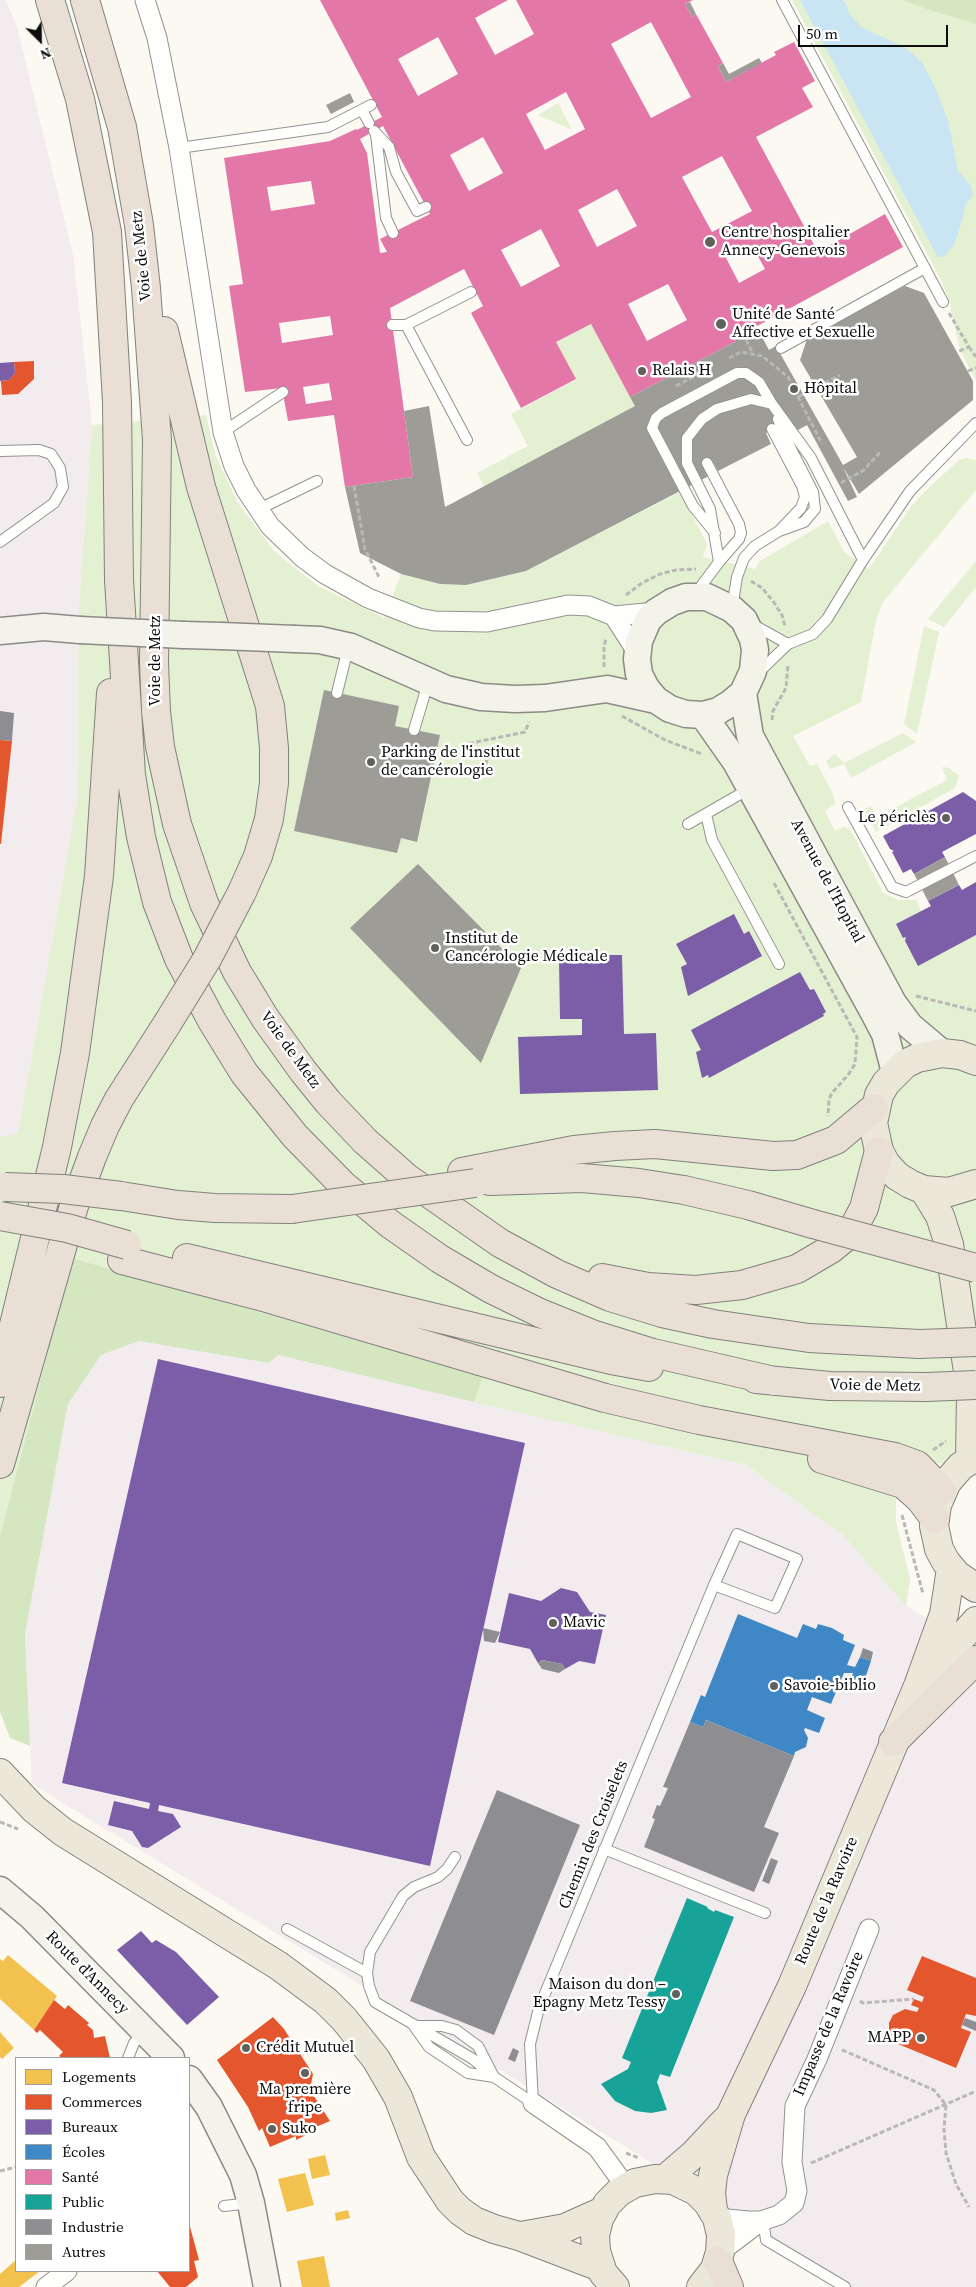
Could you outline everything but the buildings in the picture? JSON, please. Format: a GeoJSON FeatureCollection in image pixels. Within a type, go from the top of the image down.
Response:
{"type":"FeatureCollection","features":[{"type":"Feature","properties":{"kind":"highway","name":"Voie de Metz"},"geometry":{"type":"LineString","coordinates":[[50,0],[80,99],[107,232],[117,402],[119,580]]}},
{"type":"Feature","properties":{"kind":"highway","name":"Voie de Metz"},"geometry":{"type":"LineString","coordinates":[[85,0],[122,127],[139,225],[157,440],[154,663],[156,711],[167,783],[189,865],[204,903],[237,972],[264,1018],[303,1071],[328,1102],[379,1153],[407,1178],[467,1222]]}},
{"type":"Feature","properties":{"kind":"highway"},"geometry":{"type":"LineString","coordinates":[[0,1464],[74,1206],[92,1157],[119,1099],[208,959],[242,892],[258,856],[269,819],[274,783],[274,748],[270,706],[201,487],[139,225]]}},
{"type":"Feature","properties":{"kind":"highway"},"geometry":{"type":"LineString","coordinates":[[0,1383],[20,1292],[57,1147],[75,1053],[93,934],[100,876],[119,580]]}},
{"type":"Feature","properties":{"kind":"highway"},"geometry":{"type":"LineString","coordinates":[[119,580],[131,775],[141,837],[157,902],[179,959],[212,1021],[244,1073],[295,1136],[343,1185],[390,1224],[440,1259],[491,1289],[540,1313],[626,1345],[774,1381]]}},
{"type":"Feature","properties":{"kind":"highway"},"geometry":{"type":"LineString","coordinates":[[2,1187],[63,1189],[215,1208],[292,1209],[330,1204],[469,1177],[574,1150],[655,1144],[781,1156],[809,1152],[836,1140],[874,1108]]}},
{"type":"Feature","properties":{"kind":"highway"},"geometry":{"type":"LineString","coordinates":[[467,1222],[549,1260],[624,1283],[668,1289],[696,1290],[742,1285],[797,1269],[814,1260],[847,1236],[864,1208],[879,1151]]}},
{"type":"Feature","properties":{"kind":"highway"},"geometry":{"type":"LineString","coordinates":[[469,1177],[582,1178],[622,1181],[684,1190],[748,1205],[976,1268]]}},
{"type":"Feature","properties":{"kind":"highway"},"geometry":{"type":"LineString","coordinates":[[0,1216],[67,1228],[125,1252],[267,1298],[606,1398],[910,1474],[942,1491]]}},
{"type":"Feature","properties":{"kind":"highway"},"geometry":{"type":"LineString","coordinates":[[467,1222],[528,1259],[574,1282],[610,1297],[662,1313],[722,1326],[809,1338],[919,1344],[976,1342]]}},
{"type":"Feature","properties":{"kind":"highway"},"geometry":{"type":"LineString","coordinates":[[0,1233],[125,1252],[405,1309],[611,1360],[661,1370],[774,1381]]}},
{"type":"Feature","properties":{"kind":"highway"},"geometry":{"type":"LineString","coordinates":[[0,1343],[20,1292]]}},
{"type":"Feature","properties":{"kind":"highway","name":"Voie de Metz"},"geometry":{"type":"LineString","coordinates":[[774,1381],[830,1386],[926,1387],[976,1385]]}},
{"type":"Feature","properties":{"kind":"highway"},"geometry":{"type":"LineString","coordinates":[[910,1474],[920,1499],[934,1518]]}},
{"type":"Feature","properties":{"kind":"highway"},"geometry":{"type":"LineString","coordinates":[[893,1742],[976,1660]]}},
{"type":"Feature","properties":{"kind":"highway"},"geometry":{"type":"LineString","coordinates":[[719,2257],[729,2287]]}},
{"type":"Feature","properties":{"kind":"main road"},"geometry":{"type":"LineString","coordinates":[[976,1061],[960,1055],[942,1053],[916,1058],[895,1072],[886,1082],[874,1108],[873,1123],[879,1151],[886,1164],[897,1176],[910,1184],[924,1190],[949,1192],[976,1184]]}},
{"type":"Feature","properties":{"kind":"main road"},"geometry":{"type":"LineString","coordinates":[[924,1190],[940,1216],[949,1244],[971,1392],[973,1458],[954,1474],[942,1491],[934,1518],[937,1542],[942,1556],[950,1569],[963,1581],[976,1588]]}},
{"type":"Feature","properties":{"kind":"main road","name":"Route de la Ravoire"},"geometry":{"type":"LineString","coordinates":[[719,2257],[721,2235],[715,2214],[713,2175],[731,2114],[792,1986],[918,1686],[944,1614],[950,1569]]}},
{"type":"Feature","properties":{"kind":"main road","name":"Route de la Ravoire"},"geometry":{"type":"LineString","coordinates":[[918,1686],[976,1621]]}},
{"type":"Feature","properties":{"kind":"main road"},"geometry":{"type":"LineString","coordinates":[[0,1773],[34,1810],[64,1832],[280,1966],[326,2001],[362,2040],[386,2075],[398,2097],[421,2157],[450,2200],[474,2221],[520,2236],[608,2277]]}},
{"type":"Feature","properties":{"kind":"main road","name":"Route de la Ravoire"},"geometry":{"type":"LineString","coordinates":[[665,2179],[698,2150],[731,2114]]}},
{"type":"Feature","properties":{"kind":"main road"},"geometry":{"type":"LineString","coordinates":[[608,2277],[595,2243],[597,2227],[603,2211],[613,2198],[626,2187],[645,2180],[665,2179],[681,2183],[696,2191],[715,2214]]}},
{"type":"Feature","properties":{"kind":"main road"},"geometry":{"type":"LineString","coordinates":[[520,2236],[565,2228],[603,2211]]}},
{"type":"Feature","properties":{"kind":"main road"},"geometry":{"type":"LineString","coordinates":[[701,2287],[710,2276],[719,2257]]}},
{"type":"Feature","properties":{"kind":"street"},"geometry":{"type":"LineString","coordinates":[[145,0],[157,38],[179,148],[223,432],[234,466],[257,510],[280,538],[325,574],[368,598],[419,618],[435,621],[487,622],[568,605],[589,606],[614,616],[656,612]]}},
{"type":"Feature","properties":{"kind":"street"},"geometry":{"type":"LineString","coordinates":[[694,596],[707,597],[738,614],[749,629],[755,650],[753,671],[746,687],[731,703],[718,711],[703,715],[686,714],[670,709],[656,700],[646,688],[639,674],[637,655],[643,630],[656,612],[672,602],[694,596]]}},
{"type":"Feature","properties":{"kind":"street"},"geometry":{"type":"LineString","coordinates":[[614,616],[637,655]]}},
{"type":"Feature","properties":{"kind":"street"},"geometry":{"type":"LineString","coordinates":[[0,631],[44,627],[320,640],[349,647],[446,689],[481,696],[515,699],[545,698],[607,689],[656,700]]}},
{"type":"Feature","properties":{"kind":"street"},"geometry":{"type":"LineString","coordinates":[[607,689],[637,655]]}},
{"type":"Feature","properties":{"kind":"street","name":"Avenue de l'Hopital"},"geometry":{"type":"LineString","coordinates":[[746,687],[750,736],[893,1003],[910,1026],[942,1053]]}},
{"type":"Feature","properties":{"kind":"street","name":"Avenue de l'Hopital"},"geometry":{"type":"LineString","coordinates":[[703,715],[726,746],[750,788],[885,1034],[895,1072]]}},
{"type":"Feature","properties":{"kind":"street","name":"Route d'Annecy"},"geometry":{"type":"LineString","coordinates":[[0,1890],[32,1917],[170,2057]]}},
{"type":"Feature","properties":{"kind":"street","name":"Impasse de la Ravoire"},"geometry":{"type":"LineString","coordinates":[[715,2214],[748,2221],[762,2220],[779,2215],[794,2203],[797,2191],[792,2162],[795,2106],[824,2042],[842,1992],[869,1929]]}},
{"type":"Feature","properties":{"kind":"street"},"geometry":{"type":"LineString","coordinates":[[190,2080],[209,2107],[224,2133],[243,2175],[251,2203],[267,2287]]}},
{"type":"Feature","properties":{"kind":"street"},"geometry":{"type":"LineString","coordinates":[[533,2103],[592,2143],[606,2157],[626,2187]]}},
{"type":"Feature","properties":{"kind":"street","name":"Impasse de la Ravoire"},"geometry":{"type":"LineString","coordinates":[[719,2257],[762,2220]]}},
{"type":"Feature","properties":{"kind":"street"},"geometry":{"type":"LineString","coordinates":[[46,2287],[66,2272]]}},
{"type":"Feature","properties":{"kind":"lane"},"geometry":{"type":"LineString","coordinates":[[782,0],[943,302]]}},
{"type":"Feature","properties":{"kind":"lane"},"geometry":{"type":"LineString","coordinates":[[179,148],[328,127],[367,107],[373,130],[386,218],[393,233]]}},
{"type":"Feature","properties":{"kind":"lane"},"geometry":{"type":"LineString","coordinates":[[373,130],[389,147],[396,172],[417,211],[426,206]]}},
{"type":"Feature","properties":{"kind":"lane"},"geometry":{"type":"LineString","coordinates":[[781,348],[925,268]]}},
{"type":"Feature","properties":{"kind":"lane"},"geometry":{"type":"LineString","coordinates":[[392,325],[406,325],[471,292]]}},
{"type":"Feature","properties":{"kind":"lane"},"geometry":{"type":"LineString","coordinates":[[406,325],[466,440]]}},
{"type":"Feature","properties":{"kind":"lane"},"geometry":{"type":"LineString","coordinates":[[715,533],[693,506],[652,428],[656,418],[737,373],[746,373],[759,382],[772,404],[811,458],[863,560]]}},
{"type":"Feature","properties":{"kind":"lane"},"geometry":{"type":"LineString","coordinates":[[223,432],[283,392]]}},
{"type":"Feature","properties":{"kind":"lane"},"geometry":{"type":"LineString","coordinates":[[719,562],[710,509],[688,463],[688,438],[702,419],[717,409],[751,399],[772,404]]}},
{"type":"Feature","properties":{"kind":"lane"},"geometry":{"type":"LineString","coordinates":[[772,404],[787,441],[813,492],[815,509],[804,522],[780,530]]}},
{"type":"Feature","properties":{"kind":"lane"},"geometry":{"type":"LineString","coordinates":[[746,687],[788,644],[806,637],[818,629],[827,619],[863,560],[910,492],[974,424]]}},
{"type":"Feature","properties":{"kind":"lane"},"geometry":{"type":"LineString","coordinates":[[772,429],[802,486],[805,497],[801,508],[780,530],[755,546],[744,558],[737,577],[738,614],[788,644]]}},
{"type":"Feature","properties":{"kind":"lane"},"geometry":{"type":"LineString","coordinates":[[0,452],[39,450],[51,454],[60,468],[63,487],[54,503],[0,542]]}},
{"type":"Feature","properties":{"kind":"lane"},"geometry":{"type":"LineString","coordinates":[[694,596],[739,539],[741,532],[739,524],[707,463]]}},
{"type":"Feature","properties":{"kind":"lane"},"geometry":{"type":"LineString","coordinates":[[257,510],[317,481]]}},
{"type":"Feature","properties":{"kind":"lane"},"geometry":{"type":"LineString","coordinates":[[336,693],[349,647]]}},
{"type":"Feature","properties":{"kind":"lane"},"geometry":{"type":"LineString","coordinates":[[414,730],[428,682]]}},
{"type":"Feature","properties":{"kind":"lane"},"geometry":{"type":"LineString","coordinates":[[688,824],[750,788]]}},
{"type":"Feature","properties":{"kind":"lane"},"geometry":{"type":"LineString","coordinates":[[848,807],[892,888],[906,892],[976,856]]}},
{"type":"Feature","properties":{"kind":"lane"},"geometry":{"type":"LineString","coordinates":[[706,814],[712,840],[779,964]]}},
{"type":"Feature","properties":{"kind":"lane","name":"Chemin des Croiselets"},"geometry":{"type":"LineString","coordinates":[[533,2103],[530,2044],[532,2027],[604,1849],[714,1585],[736,1534],[797,1558],[775,1608],[714,1585]]}},
{"type":"Feature","properties":{"kind":"lane"},"geometry":{"type":"LineString","coordinates":[[604,1849],[765,1913]]}},
{"type":"Feature","properties":{"kind":"lane"},"geometry":{"type":"LineString","coordinates":[[455,1857],[447,1869],[438,1877],[414,1887],[403,1896],[370,1952],[367,1973],[368,1986],[375,2002],[473,2059],[494,2077],[533,2103]]}},
{"type":"Feature","properties":{"kind":"lane"},"geometry":{"type":"LineString","coordinates":[[287,1929],[367,1973]]}},
{"type":"Feature","properties":{"kind":"lane"},"geometry":{"type":"LineString","coordinates":[[414,2026],[429,2048],[468,2073],[494,2077]]}},
{"type":"Feature","properties":{"kind":"lane"},"geometry":{"type":"LineString","coordinates":[[414,2026],[442,2026],[456,2030],[478,2046],[494,2077]]}},
{"type":"Feature","properties":{"kind":"lane"},"geometry":{"type":"LineString","coordinates":[[128,2057],[134,2043],[145,2032]]}},
{"type":"Feature","properties":{"kind":"lane"},"geometry":{"type":"LineString","coordinates":[[224,2206],[251,2203]]}},
{"type":"Feature","properties":{"kind":"lane"},"geometry":{"type":"LineString","coordinates":[[762,2220],[766,2240],[845,2287]]}},
{"type":"Feature","properties":{"kind":"path"},"geometry":{"type":"LineString","coordinates":[[956,326],[976,357]]}},
{"type":"Feature","properties":{"kind":"path"},"geometry":{"type":"LineString","coordinates":[[743,333],[753,354]]}},
{"type":"Feature","properties":{"kind":"path"},"geometry":{"type":"LineString","coordinates":[[956,352],[968,347]]}},
{"type":"Feature","properties":{"kind":"path"},"geometry":{"type":"LineString","coordinates":[[735,356],[740,352],[762,356],[788,377],[823,448]]}},
{"type":"Feature","properties":{"kind":"path"},"geometry":{"type":"LineString","coordinates":[[968,371],[976,368]]}},
{"type":"Feature","properties":{"kind":"path"},"geometry":{"type":"LineString","coordinates":[[798,397],[840,375]]}},
{"type":"Feature","properties":{"kind":"path"},"geometry":{"type":"LineString","coordinates":[[841,483],[864,470],[881,451]]}},
{"type":"Feature","properties":{"kind":"path"},"geometry":{"type":"LineString","coordinates":[[836,474],[844,490]]}},
{"type":"Feature","properties":{"kind":"path"},"geometry":{"type":"LineString","coordinates":[[354,486],[365,549],[380,579]]}},
{"type":"Feature","properties":{"kind":"path"},"geometry":{"type":"LineString","coordinates":[[484,772],[489,750],[466,750],[467,744],[525,732],[532,714]]}},
{"type":"Feature","properties":{"kind":"path"},"geometry":{"type":"LineString","coordinates":[[910,994],[953,1007],[976,1011]]}},
{"type":"Feature","properties":{"kind":"path"},"geometry":{"type":"LineString","coordinates":[[836,1140],[828,1127],[829,1099],[855,1064],[857,1037],[852,1025]]}},
{"type":"Feature","properties":{"kind":"path"},"geometry":{"type":"LineString","coordinates":[[923,1602],[919,1580],[904,1529],[898,1493],[910,1474],[951,1435]]}},
{"type":"Feature","properties":{"kind":"path"},"geometry":{"type":"LineString","coordinates":[[0,1822],[23,1831]]}},
{"type":"Feature","properties":{"kind":"path"},"geometry":{"type":"LineString","coordinates":[[842,1992],[863,2003],[914,1999]]}},
{"type":"Feature","properties":{"kind":"path"},"geometry":{"type":"LineString","coordinates":[[824,2042],[934,2090],[946,2105],[944,2129],[946,2153],[956,2184],[969,2207]]}},
{"type":"Feature","properties":{"kind":"path"},"geometry":{"type":"LineString","coordinates":[[793,2171],[976,2092]]}},
{"type":"Feature","properties":{"kind":"path"},"geometry":{"type":"LineString","coordinates":[[606,2157],[620,2150],[642,2160]]}},
{"type":"Feature","properties":{"kind":"path"},"geometry":{"type":"LineString","coordinates":[[0,2171],[15,2167]]}},
{"type":"Feature","properties":{"kind":"shaded area"},"geometry":{"type":"Polygon","coordinates":[[[0,0],[6,0],[17,27],[73,255],[92,425],[79,606],[77,801],[18,1135],[0,1137],[0,0]]]}},
{"type":"Feature","properties":{"kind":"shaded area"},"geometry":{"type":"Polygon","coordinates":[[[139,1341],[269,1363],[278,1355],[746,1465],[843,1535],[907,1606],[976,1650],[976,2287],[849,2287],[644,2158],[32,1784],[25,1634],[68,1404],[101,1355],[139,1341]]]}},
{"type":"Feature","properties":{"kind":"green space"},"geometry":{"type":"Polygon","coordinates":[[[792,0],[902,0],[976,24],[976,381],[960,350],[949,300],[940,278],[792,0]]]}},
{"type":"Feature","properties":{"kind":"green space"},"geometry":{"type":"Polygon","coordinates":[[[902,0],[976,0],[976,24],[927,9],[902,0]]]}},
{"type":"Feature","properties":{"kind":"green space"},"geometry":{"type":"Polygon","coordinates":[[[558,103],[572,130],[538,115],[558,103]]]}},
{"type":"Feature","properties":{"kind":"green space"},"geometry":{"type":"Polygon","coordinates":[[[591,324],[635,406],[484,487],[477,473],[528,446],[511,414],[576,380],[556,342],[591,324]]]}},
{"type":"Feature","properties":{"kind":"green space"},"geometry":{"type":"Polygon","coordinates":[[[206,415],[216,457],[238,503],[274,551],[318,586],[384,618],[401,574],[440,584],[466,585],[526,571],[680,492],[707,544],[703,557],[755,569],[760,561],[828,521],[844,552],[869,569],[910,508],[924,492],[959,460],[966,458],[976,460],[976,490],[883,602],[876,620],[861,702],[793,736],[810,766],[817,764],[833,794],[835,804],[825,811],[835,831],[843,827],[848,828],[853,834],[883,893],[898,900],[916,900],[921,911],[896,925],[903,938],[906,937],[919,965],[976,935],[976,1459],[896,1468],[896,1522],[910,1579],[906,1606],[843,1535],[746,1465],[474,1402],[483,1378],[72,1258],[0,1536],[0,1137],[18,1134],[77,801],[79,606],[92,425],[206,415]]]}},
{"type":"Feature","properties":{"kind":"green space"},"geometry":{"type":"Polygon","coordinates":[[[976,561],[976,587],[944,627],[928,619],[976,561]]]}},
{"type":"Feature","properties":{"kind":"green space"},"geometry":{"type":"Polygon","coordinates":[[[924,626],[939,632],[917,734],[904,724],[924,626]]]}},
{"type":"Feature","properties":{"kind":"green space"},"geometry":{"type":"Polygon","coordinates":[[[903,733],[916,742],[851,778],[844,764],[830,769],[826,761],[835,754],[844,763],[903,733]]]}},
{"type":"Feature","properties":{"kind":"green space"},"geometry":{"type":"Polygon","coordinates":[[[942,767],[949,768],[959,776],[955,788],[876,832],[864,809],[871,806],[877,817],[947,780],[942,767]]]}},
{"type":"Feature","properties":{"kind":"green space"},"geometry":{"type":"Polygon","coordinates":[[[72,1258],[483,1377],[474,1402],[278,1355],[269,1363],[139,1341],[101,1355],[68,1404],[25,1634],[30,1746],[10,1738],[0,1712],[0,1536],[72,1258]]]}},
{"type":"Feature","properties":{"kind":"water"},"geometry":{"type":"Polygon","coordinates":[[[800,0],[842,0],[846,3],[849,14],[861,27],[906,48],[922,63],[934,85],[948,120],[958,171],[971,186],[973,195],[965,205],[954,245],[943,257],[939,257],[936,254],[800,0]]]}},
{"type":"Feature","properties":{"kind":"place","name":"Centre hospitalier Annecy-Genevois"},"geometry":{"type":"Point","coordinates":[710,242]}},
{"type":"Feature","properties":{"kind":"place","name":"Unité de Santé Affective et Sexuelle"},"geometry":{"type":"Point","coordinates":[721,324]}},
{"type":"Feature","properties":{"kind":"place","name":"Relais H"},"geometry":{"type":"Point","coordinates":[642,371]}},
{"type":"Feature","properties":{"kind":"place","name":"Hôpital"},"geometry":{"type":"Point","coordinates":[794,389]}},
{"type":"Feature","properties":{"kind":"place","name":"Parking de l'institut de cancérologie"},"geometry":{"type":"Point","coordinates":[371,762]}},
{"type":"Feature","properties":{"kind":"place","name":"Le périclès"},"geometry":{"type":"Point","coordinates":[946,818]}},
{"type":"Feature","properties":{"kind":"place","name":"Institut de Cancérologie Médicale"},"geometry":{"type":"Point","coordinates":[435,948]}},
{"type":"Feature","properties":{"kind":"place","name":"Mavic"},"geometry":{"type":"Point","coordinates":[553,1623]}},
{"type":"Feature","properties":{"kind":"place","name":"Savoie-biblio"},"geometry":{"type":"Point","coordinates":[774,1686]}},
{"type":"Feature","properties":{"kind":"place","name":"Maison du don – Epagny Metz Tessy"},"geometry":{"type":"Point","coordinates":[676,1994]}},
{"type":"Feature","properties":{"kind":"place","name":"MAPP"},"geometry":{"type":"Point","coordinates":[921,2038]}},
{"type":"Feature","properties":{"kind":"place","name":"Crédit Mutuel"},"geometry":{"type":"Point","coordinates":[246,2048]}},
{"type":"Feature","properties":{"kind":"place","name":"Ma première fripe"},"geometry":{"type":"Point","coordinates":[305,2073]}},
{"type":"Feature","properties":{"kind":"place","name":"Suko"},"geometry":{"type":"Point","coordinates":[272,2129]}}]}
